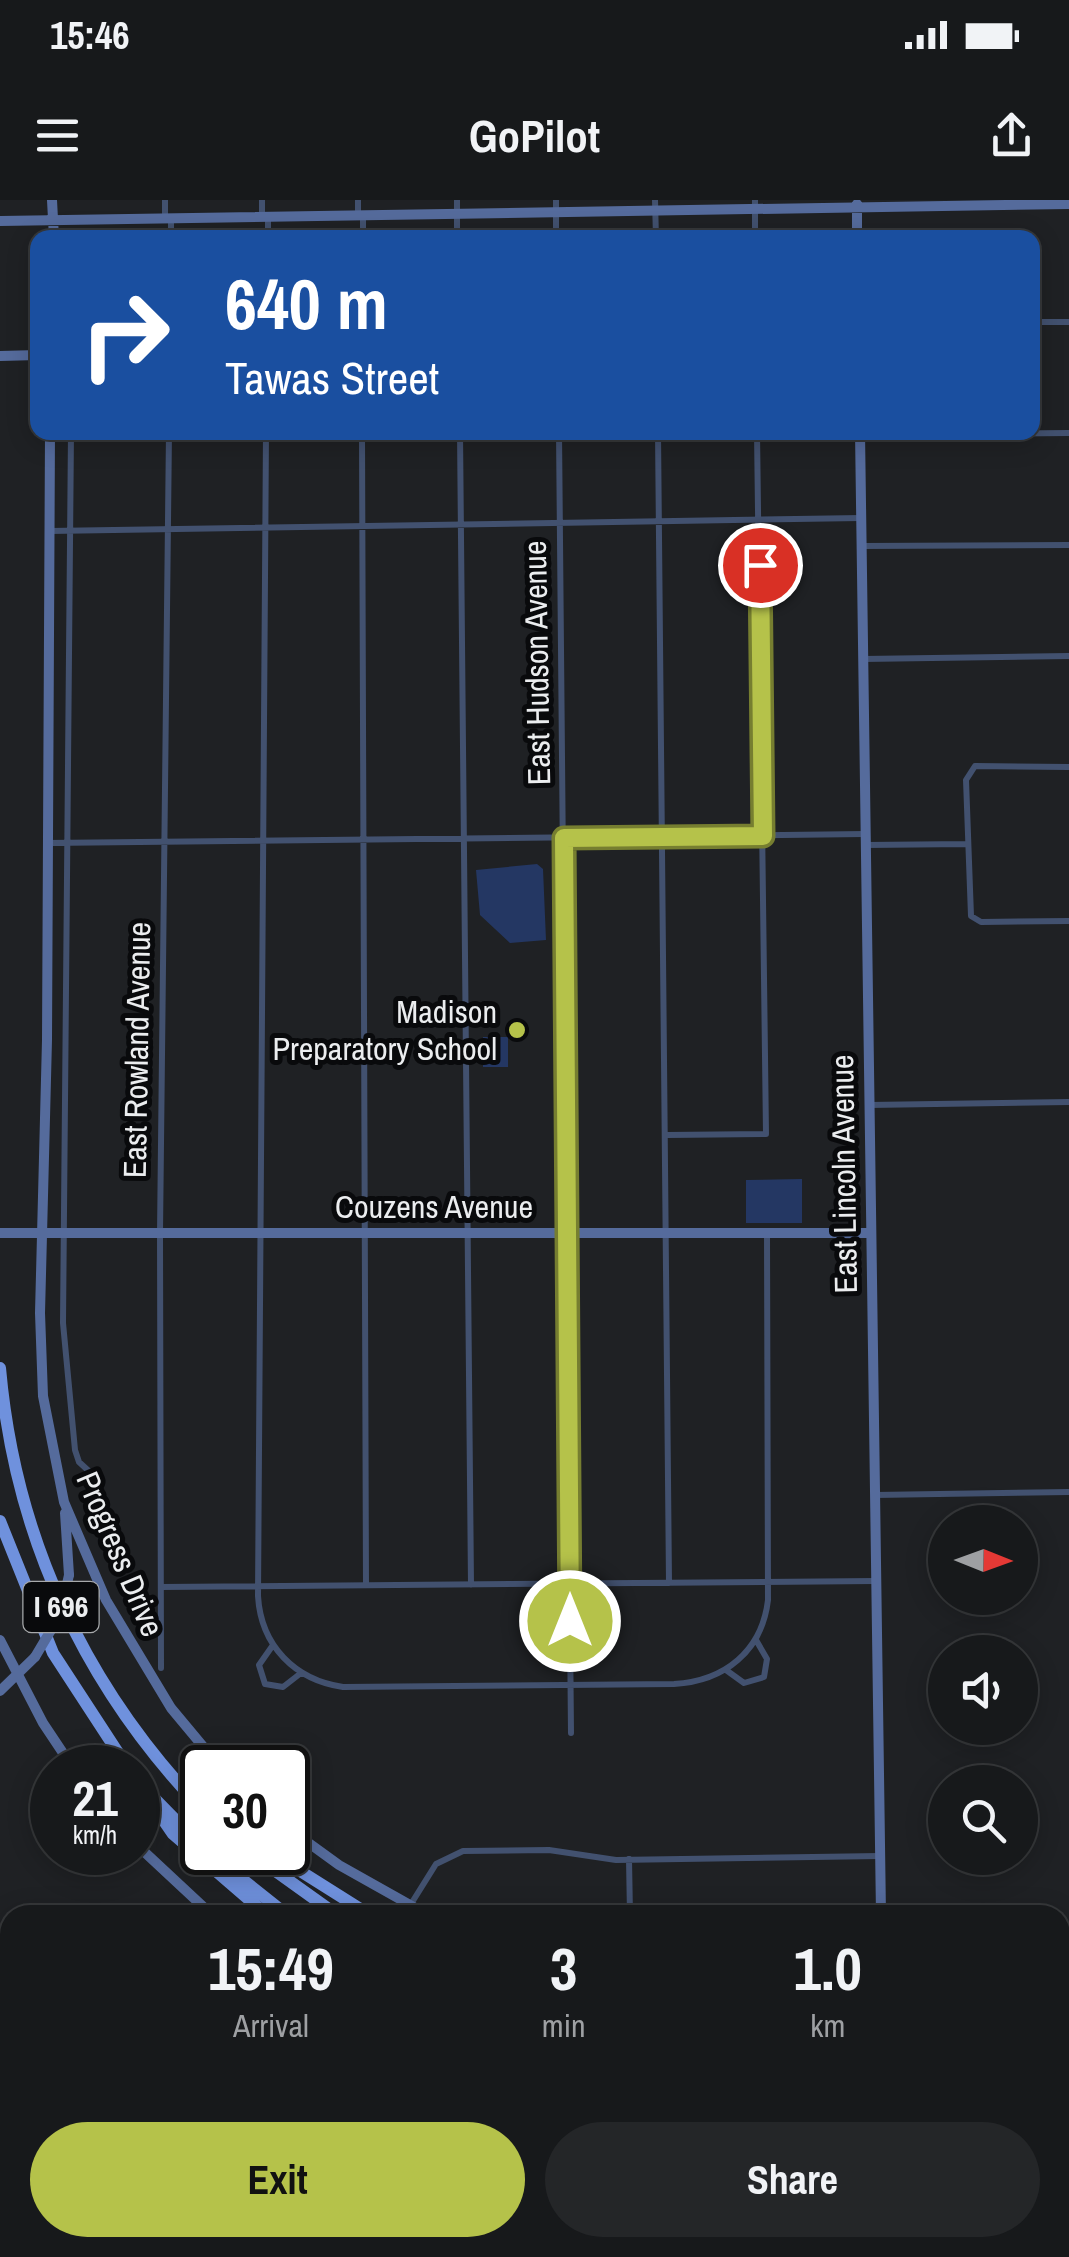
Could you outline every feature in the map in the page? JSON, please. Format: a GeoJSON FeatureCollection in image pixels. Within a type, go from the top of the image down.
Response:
{"type":"FeatureCollection","features":[{"type":"Feature","properties":{"kind":"highway","name":"I 696"},"geometry":{"type":"LineString","coordinates":[[0,1368],[20,1495],[56,1596],[117,1708],[180,1786]]}},
{"type":"Feature","properties":{"kind":"highway","name":"I 696"},"geometry":{"type":"LineString","coordinates":[[0,1521],[53,1652],[114,1745]]}},
{"type":"Feature","properties":{"kind":"highway"},"geometry":{"type":"LineString","coordinates":[[166,1772],[180,1781]]}},
{"type":"Feature","properties":{"kind":"highway"},"geometry":{"type":"LineString","coordinates":[[160,1804],[180,1825]]}},
{"type":"Feature","properties":{"kind":"highway"},"geometry":{"type":"LineString","coordinates":[[160,1815],[172,1834],[255,1905]]}},
{"type":"Feature","properties":{"kind":"highway"},"geometry":{"type":"LineString","coordinates":[[237,1875],[274,1905]]}},
{"type":"Feature","properties":{"kind":"highway"},"geometry":{"type":"LineString","coordinates":[[281,1875],[323,1905]]}},
{"type":"Feature","properties":{"kind":"highway"},"geometry":{"type":"LineString","coordinates":[[307,1875],[354,1905]]}},
{"type":"Feature","properties":{"kind":"main road"},"geometry":{"type":"LineString","coordinates":[[52,200],[54,230]]}},
{"type":"Feature","properties":{"kind":"main road"},"geometry":{"type":"LineString","coordinates":[[856,203],[857,230]]}},
{"type":"Feature","properties":{"kind":"main road"},"geometry":{"type":"LineString","coordinates":[[0,221],[360,213],[457,206],[1069,204]]}},
{"type":"Feature","properties":{"kind":"main road"},"geometry":{"type":"LineString","coordinates":[[0,356],[30,355]]}},
{"type":"Feature","properties":{"kind":"main road","name":"Progress Drive"},"geometry":{"type":"LineString","coordinates":[[50,440],[44,1396],[64,1502],[106,1600],[136,1656],[202,1745]]}},
{"type":"Feature","properties":{"kind":"main road","name":"East Lincoln Avenue"},"geometry":{"type":"LineString","coordinates":[[860,440],[881,1905]]}},
{"type":"Feature","properties":{"kind":"main road","name":"Couzens Avenue"},"geometry":{"type":"LineString","coordinates":[[0,1233],[869,1233]]}},
{"type":"Feature","properties":{"kind":"main road"},"geometry":{"type":"LineString","coordinates":[[0,1691],[35,1657],[60,1615],[69,1575],[64,1502]]}},
{"type":"Feature","properties":{"kind":"main road"},"geometry":{"type":"LineString","coordinates":[[0,1640],[59,1745]]}},
{"type":"Feature","properties":{"kind":"main road"},"geometry":{"type":"LineString","coordinates":[[310,1844],[340,1866],[410,1905]]}},
{"type":"Feature","properties":{"kind":"main road"},"geometry":{"type":"LineString","coordinates":[[160,1867],[201,1905]]}},
{"type":"Feature","properties":{"kind":"street"},"geometry":{"type":"LineString","coordinates":[[165,200],[170,230]]}},
{"type":"Feature","properties":{"kind":"street"},"geometry":{"type":"LineString","coordinates":[[262,200],[267,230]]}},
{"type":"Feature","properties":{"kind":"street"},"geometry":{"type":"LineString","coordinates":[[358,200],[362,230]]}},
{"type":"Feature","properties":{"kind":"street"},"geometry":{"type":"LineString","coordinates":[[655,204],[656,230]]}},
{"type":"Feature","properties":{"kind":"street"},"geometry":{"type":"LineString","coordinates":[[755,204],[755,230]]}},
{"type":"Feature","properties":{"kind":"street"},"geometry":{"type":"LineString","coordinates":[[1040,322],[1069,322]]}},
{"type":"Feature","properties":{"kind":"street"},"geometry":{"type":"LineString","coordinates":[[1040,433],[1069,433]]}},
{"type":"Feature","properties":{"kind":"street"},"geometry":{"type":"LineString","coordinates":[[71,440],[62,1234],[67,1400],[77,1457],[91,1473]]}},
{"type":"Feature","properties":{"kind":"street","name":"East Rowland Avenue"},"geometry":{"type":"LineString","coordinates":[[161,1668],[160,1233],[169,440]]}},
{"type":"Feature","properties":{"kind":"street"},"geometry":{"type":"LineString","coordinates":[[266,440],[258,1586],[261,1618],[272,1644],[301,1673],[343,1686],[685,1684],[726,1670],[756,1640],[766,1614],[768,1233]]}},
{"type":"Feature","properties":{"kind":"street"},"geometry":{"type":"LineString","coordinates":[[362,440],[366,1585]]}},
{"type":"Feature","properties":{"kind":"street"},"geometry":{"type":"LineString","coordinates":[[460,440],[471,1585]]}},
{"type":"Feature","properties":{"kind":"street","name":"East Hudson Avenue"},"geometry":{"type":"LineString","coordinates":[[558,440],[570,1231],[571,1734]]}},
{"type":"Feature","properties":{"kind":"street"},"geometry":{"type":"LineString","coordinates":[[658,440],[669,1583]]}},
{"type":"Feature","properties":{"kind":"street"},"geometry":{"type":"LineString","coordinates":[[667,1136],[766,1134],[758,440]]}},
{"type":"Feature","properties":{"kind":"street"},"geometry":{"type":"LineString","coordinates":[[48,531],[861,518]]}},
{"type":"Feature","properties":{"kind":"street"},"geometry":{"type":"LineString","coordinates":[[861,546],[1069,545]]}},
{"type":"Feature","properties":{"kind":"street"},"geometry":{"type":"LineString","coordinates":[[862,659],[1069,656]]}},
{"type":"Feature","properties":{"kind":"street"},"geometry":{"type":"LineString","coordinates":[[1069,767],[970,769],[966,776],[968,907],[976,920],[1069,921]]}},
{"type":"Feature","properties":{"kind":"street"},"geometry":{"type":"LineString","coordinates":[[45,844],[763,836],[966,844]]}},
{"type":"Feature","properties":{"kind":"street"},"geometry":{"type":"LineString","coordinates":[[868,1105],[1069,1102]]}},
{"type":"Feature","properties":{"kind":"street"},"geometry":{"type":"LineString","coordinates":[[874,1495],[1069,1492]]}},
{"type":"Feature","properties":{"kind":"street"},"geometry":{"type":"LineString","coordinates":[[161,1587],[875,1581]]}},
{"type":"Feature","properties":{"kind":"street"},"geometry":{"type":"LineString","coordinates":[[726,1670],[744,1683],[764,1677],[767,1659],[756,1640]]}},
{"type":"Feature","properties":{"kind":"street"},"geometry":{"type":"LineString","coordinates":[[272,1644],[258,1665],[265,1684],[282,1687],[301,1673]]}},
{"type":"Feature","properties":{"kind":"street"},"geometry":{"type":"LineString","coordinates":[[410,1905],[436,1864],[463,1851],[550,1850],[629,1860],[880,1856]]}},
{"type":"Feature","properties":{"kind":"street"},"geometry":{"type":"LineString","coordinates":[[629,1860],[630,1905]]}},
{"type":"Feature","properties":{"kind":"shaded area"},"geometry":{"type":"Polygon","coordinates":[[[537,864],[543,869],[546,940],[510,943],[480,915],[476,870],[537,864]]]}},
{"type":"Feature","properties":{"kind":"shaded area"},"geometry":{"type":"Polygon","coordinates":[[[483,1037],[508,1037],[508,1067],[483,1067],[483,1037]]]}},
{"type":"Feature","properties":{"kind":"shaded area"},"geometry":{"type":"Polygon","coordinates":[[[802,1179],[802,1223],[746,1223],[746,1180],[802,1179]]]}},
{"type":"Feature","properties":{"kind":"place","name":"Madison Preparatory School"},"geometry":{"type":"Point","coordinates":[517,1030]}},
{"type":"Feature","properties":{"kind":"route"},"geometry":{"type":"LineString","coordinates":[[570,1621],[564,838],[763,836],[760,565]]}}]}
